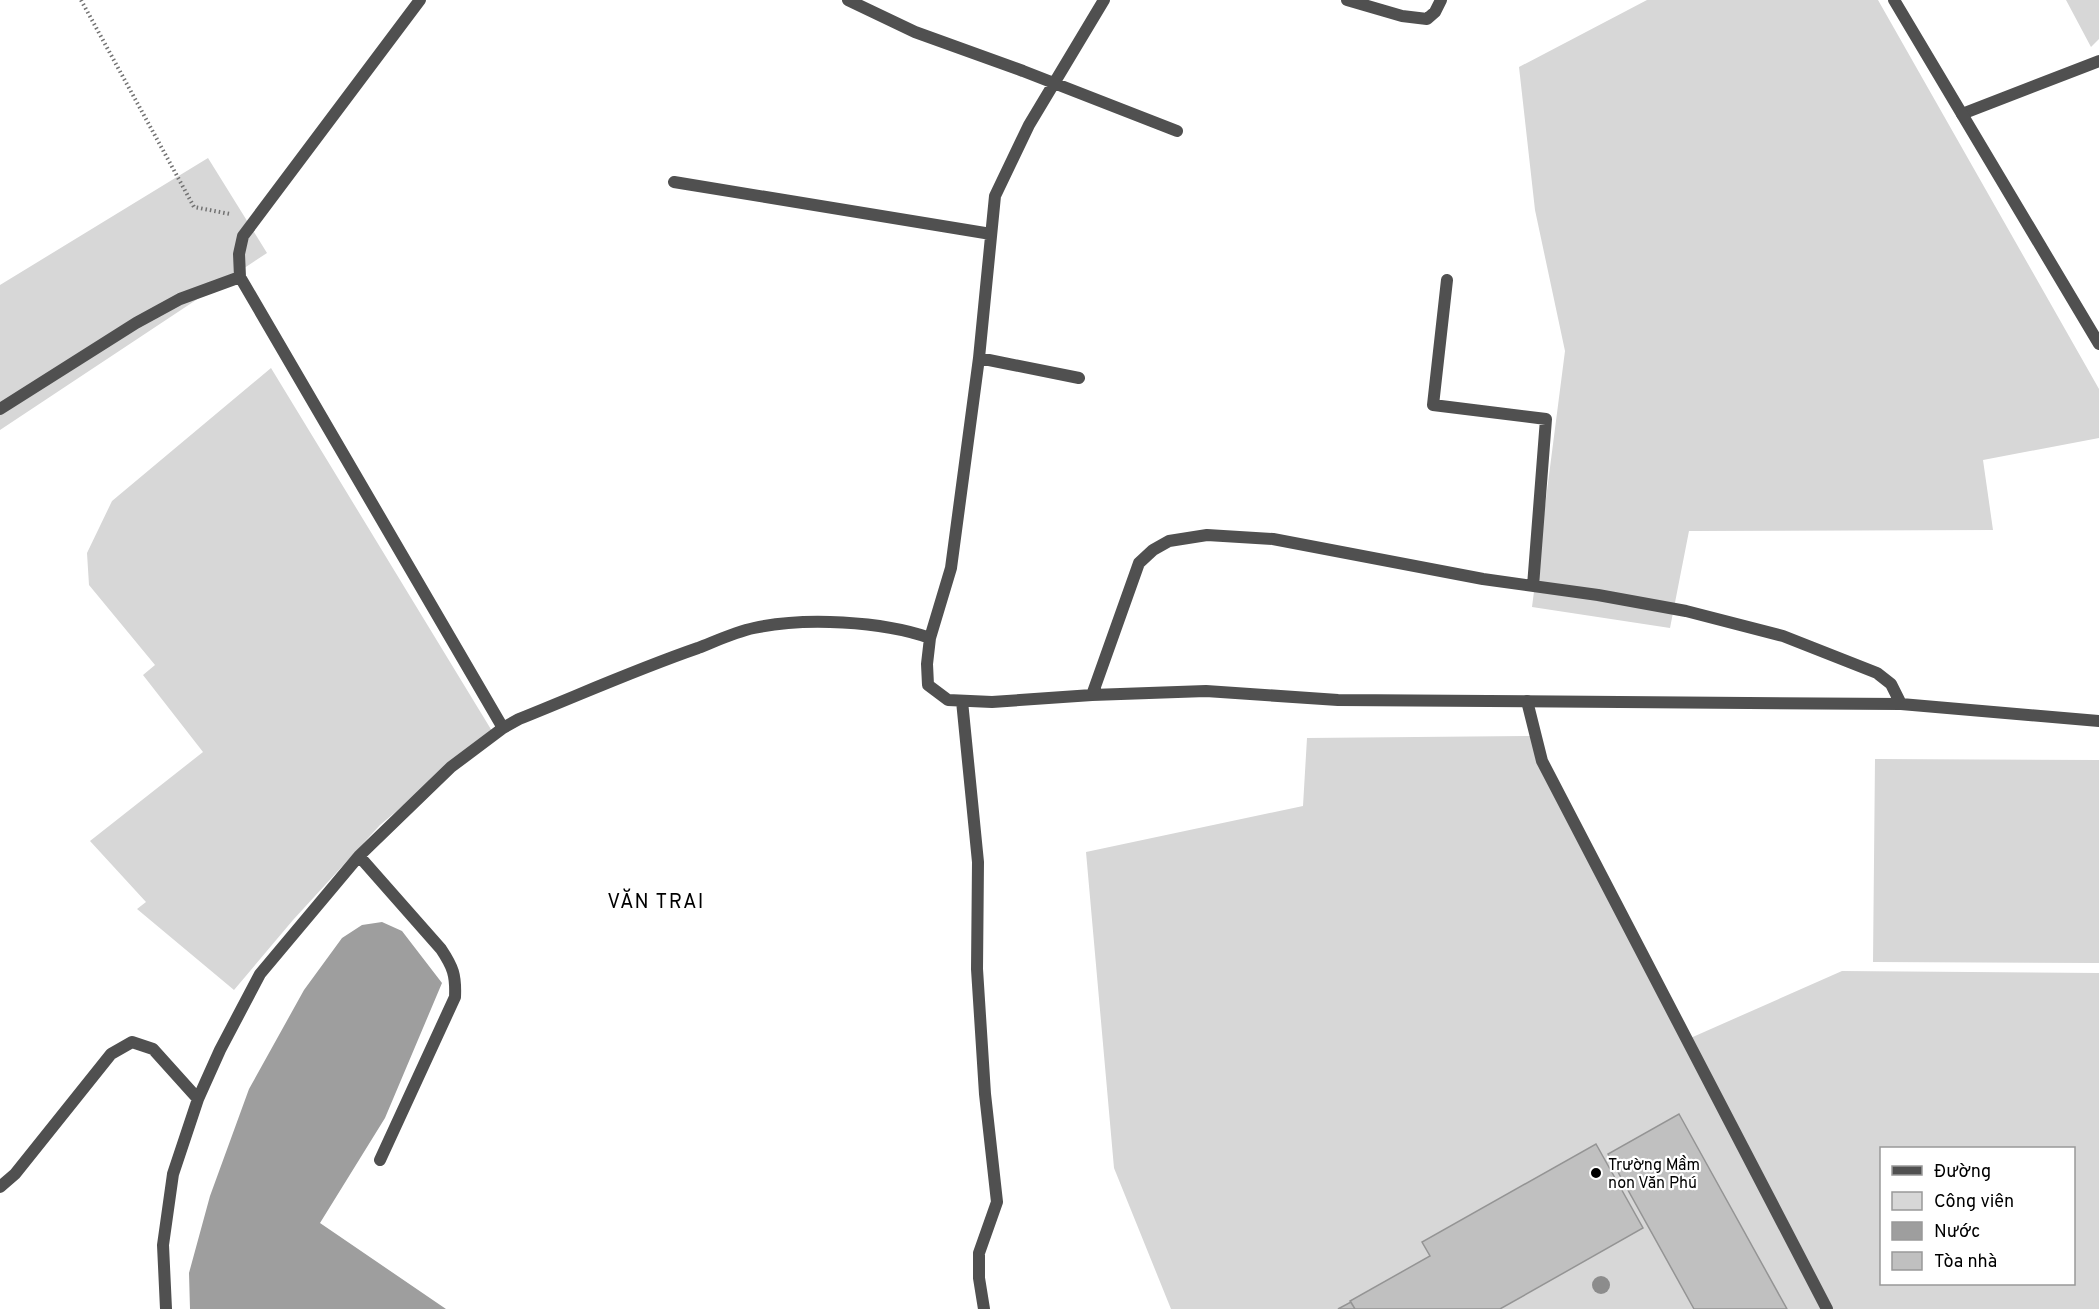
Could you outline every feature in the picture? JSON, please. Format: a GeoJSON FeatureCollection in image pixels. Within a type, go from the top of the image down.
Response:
{"type":"FeatureCollection","features":[{"type":"Feature","properties":{"kind":"street"},"geometry":{"type":"LineString","coordinates":[[420,0],[243,236],[239,254],[240,277],[503,728]]}},
{"type":"Feature","properties":{"kind":"street"},"geometry":{"type":"LineString","coordinates":[[848,0],[915,32],[1178,131]]}},
{"type":"Feature","properties":{"kind":"street"},"geometry":{"type":"LineString","coordinates":[[1104,0],[1029,125],[995,196],[979,358],[951,568],[930,638],[927,664],[928,684],[948,700],[992,702],[1092,695],[1206,691],[1338,700],[1901,704],[2099,721]]}},
{"type":"Feature","properties":{"kind":"street"},"geometry":{"type":"LineString","coordinates":[[1347,0],[1402,16],[1427,19],[1435,12],[1441,0]]}},
{"type":"Feature","properties":{"kind":"street"},"geometry":{"type":"LineString","coordinates":[[1894,0],[2099,345]]}},
{"type":"Feature","properties":{"kind":"street"},"geometry":{"type":"LineString","coordinates":[[1962,114],[2099,61]]}},
{"type":"Feature","properties":{"kind":"street"},"geometry":{"type":"LineString","coordinates":[[675,182],[991,234]]}},
{"type":"Feature","properties":{"kind":"street"},"geometry":{"type":"LineString","coordinates":[[0,409],[136,323],[180,299],[240,277]]}},
{"type":"Feature","properties":{"kind":"street"},"geometry":{"type":"LineString","coordinates":[[1447,280],[1433,405],[1546,419],[1533,586]]}},
{"type":"Feature","properties":{"kind":"street"},"geometry":{"type":"LineString","coordinates":[[979,358],[1079,378]]}},
{"type":"Feature","properties":{"kind":"street"},"geometry":{"type":"LineString","coordinates":[[1092,695],[1139,563],[1153,550],[1169,541],[1207,535],[1273,539],[1483,579],[1598,595],[1686,611],[1783,636],[1877,673],[1892,684],[1901,704]]}},
{"type":"Feature","properties":{"kind":"street"},"geometry":{"type":"LineString","coordinates":[[166,1309],[163,1245],[173,1174],[198,1099],[220,1050],[260,974],[359,856],[452,766],[503,728],[519,719],[676,655],[753,628],[807,621],[896,628],[930,638]]}},
{"type":"Feature","properties":{"kind":"street"},"geometry":{"type":"LineString","coordinates":[[962,701],[978,862],[977,969],[985,1094],[997,1202],[980,1253],[979,1278],[984,1309]]}},
{"type":"Feature","properties":{"kind":"street"},"geometry":{"type":"LineString","coordinates":[[1527,701],[1542,761],[1827,1309]]}},
{"type":"Feature","properties":{"kind":"street"},"geometry":{"type":"LineString","coordinates":[[359,856],[441,949],[451,964],[456,979],[455,997],[380,1160]]}},
{"type":"Feature","properties":{"kind":"street"},"geometry":{"type":"LineString","coordinates":[[0,1187],[15,1174],[111,1054],[132,1041],[153,1049],[198,1099]]}},
{"type":"Feature","properties":{"kind":"path"},"geometry":{"type":"LineString","coordinates":[[81,0],[194,207],[257,219]]}},
{"type":"Feature","properties":{"kind":"green space"},"geometry":{"type":"Polygon","coordinates":[[[1647,0],[1878,0],[2099,389],[2099,438],[1983,460],[1993,530],[1689,531],[1670,628],[1532,607],[1565,351],[1535,210],[1519,67],[1647,0]]]}},
{"type":"Feature","properties":{"kind":"green space"},"geometry":{"type":"Polygon","coordinates":[[[2066,0],[2099,0],[2099,39],[2091,47],[2066,0]]]}},
{"type":"Feature","properties":{"kind":"green space"},"geometry":{"type":"Polygon","coordinates":[[[208,158],[267,253],[0,430],[0,285],[208,158]]]}},
{"type":"Feature","properties":{"kind":"green space"},"geometry":{"type":"Polygon","coordinates":[[[271,368],[492,731],[380,825],[293,920],[234,990],[137,909],[146,902],[90,841],[203,752],[143,675],[155,665],[89,585],[87,553],[112,501],[271,368]]]}},
{"type":"Feature","properties":{"kind":"green space"},"geometry":{"type":"Polygon","coordinates":[[[1530,736],[1686,1040],[1842,971],[2099,973],[2099,1309],[1171,1309],[1114,1168],[1086,852],[1303,806],[1307,738],[1530,736]]]}},
{"type":"Feature","properties":{"kind":"green space"},"geometry":{"type":"Polygon","coordinates":[[[1875,759],[2099,760],[2099,963],[1873,962],[1875,759]]]}},
{"type":"Feature","properties":{"kind":"water"},"geometry":{"type":"Polygon","coordinates":[[[382,922],[402,931],[442,983],[385,1118],[320,1223],[446,1309],[190,1309],[189,1273],[210,1196],[249,1089],[304,990],[342,938],[362,925],[382,922]]]}},
{"type":"Feature","properties":{"kind":"building"},"geometry":{"type":"Polygon","coordinates":[[[1679,1114],[1787,1309],[1694,1309],[1608,1154],[1679,1114]]]}},
{"type":"Feature","properties":{"kind":"building"},"geometry":{"type":"Polygon","coordinates":[[[1596,1144],[1643,1228],[1500,1309],[1355,1309],[1350,1301],[1430,1256],[1422,1242],[1596,1144]]]}},
{"type":"Feature","properties":{"kind":"building"},"geometry":{"type":"Polygon","coordinates":[[[1351,1302],[1355,1309],[1338,1309],[1351,1302]]]}},
{"type":"Feature","properties":{"kind":"place","name":"Trường Mầm non Văn Phú"},"geometry":{"type":"Point","coordinates":[1596,1173]}},
{"type":"Feature","properties":{"kind":"district","name":"VĂN TRAI"},"geometry":{"type":"Point","coordinates":[656,901]}}]}
